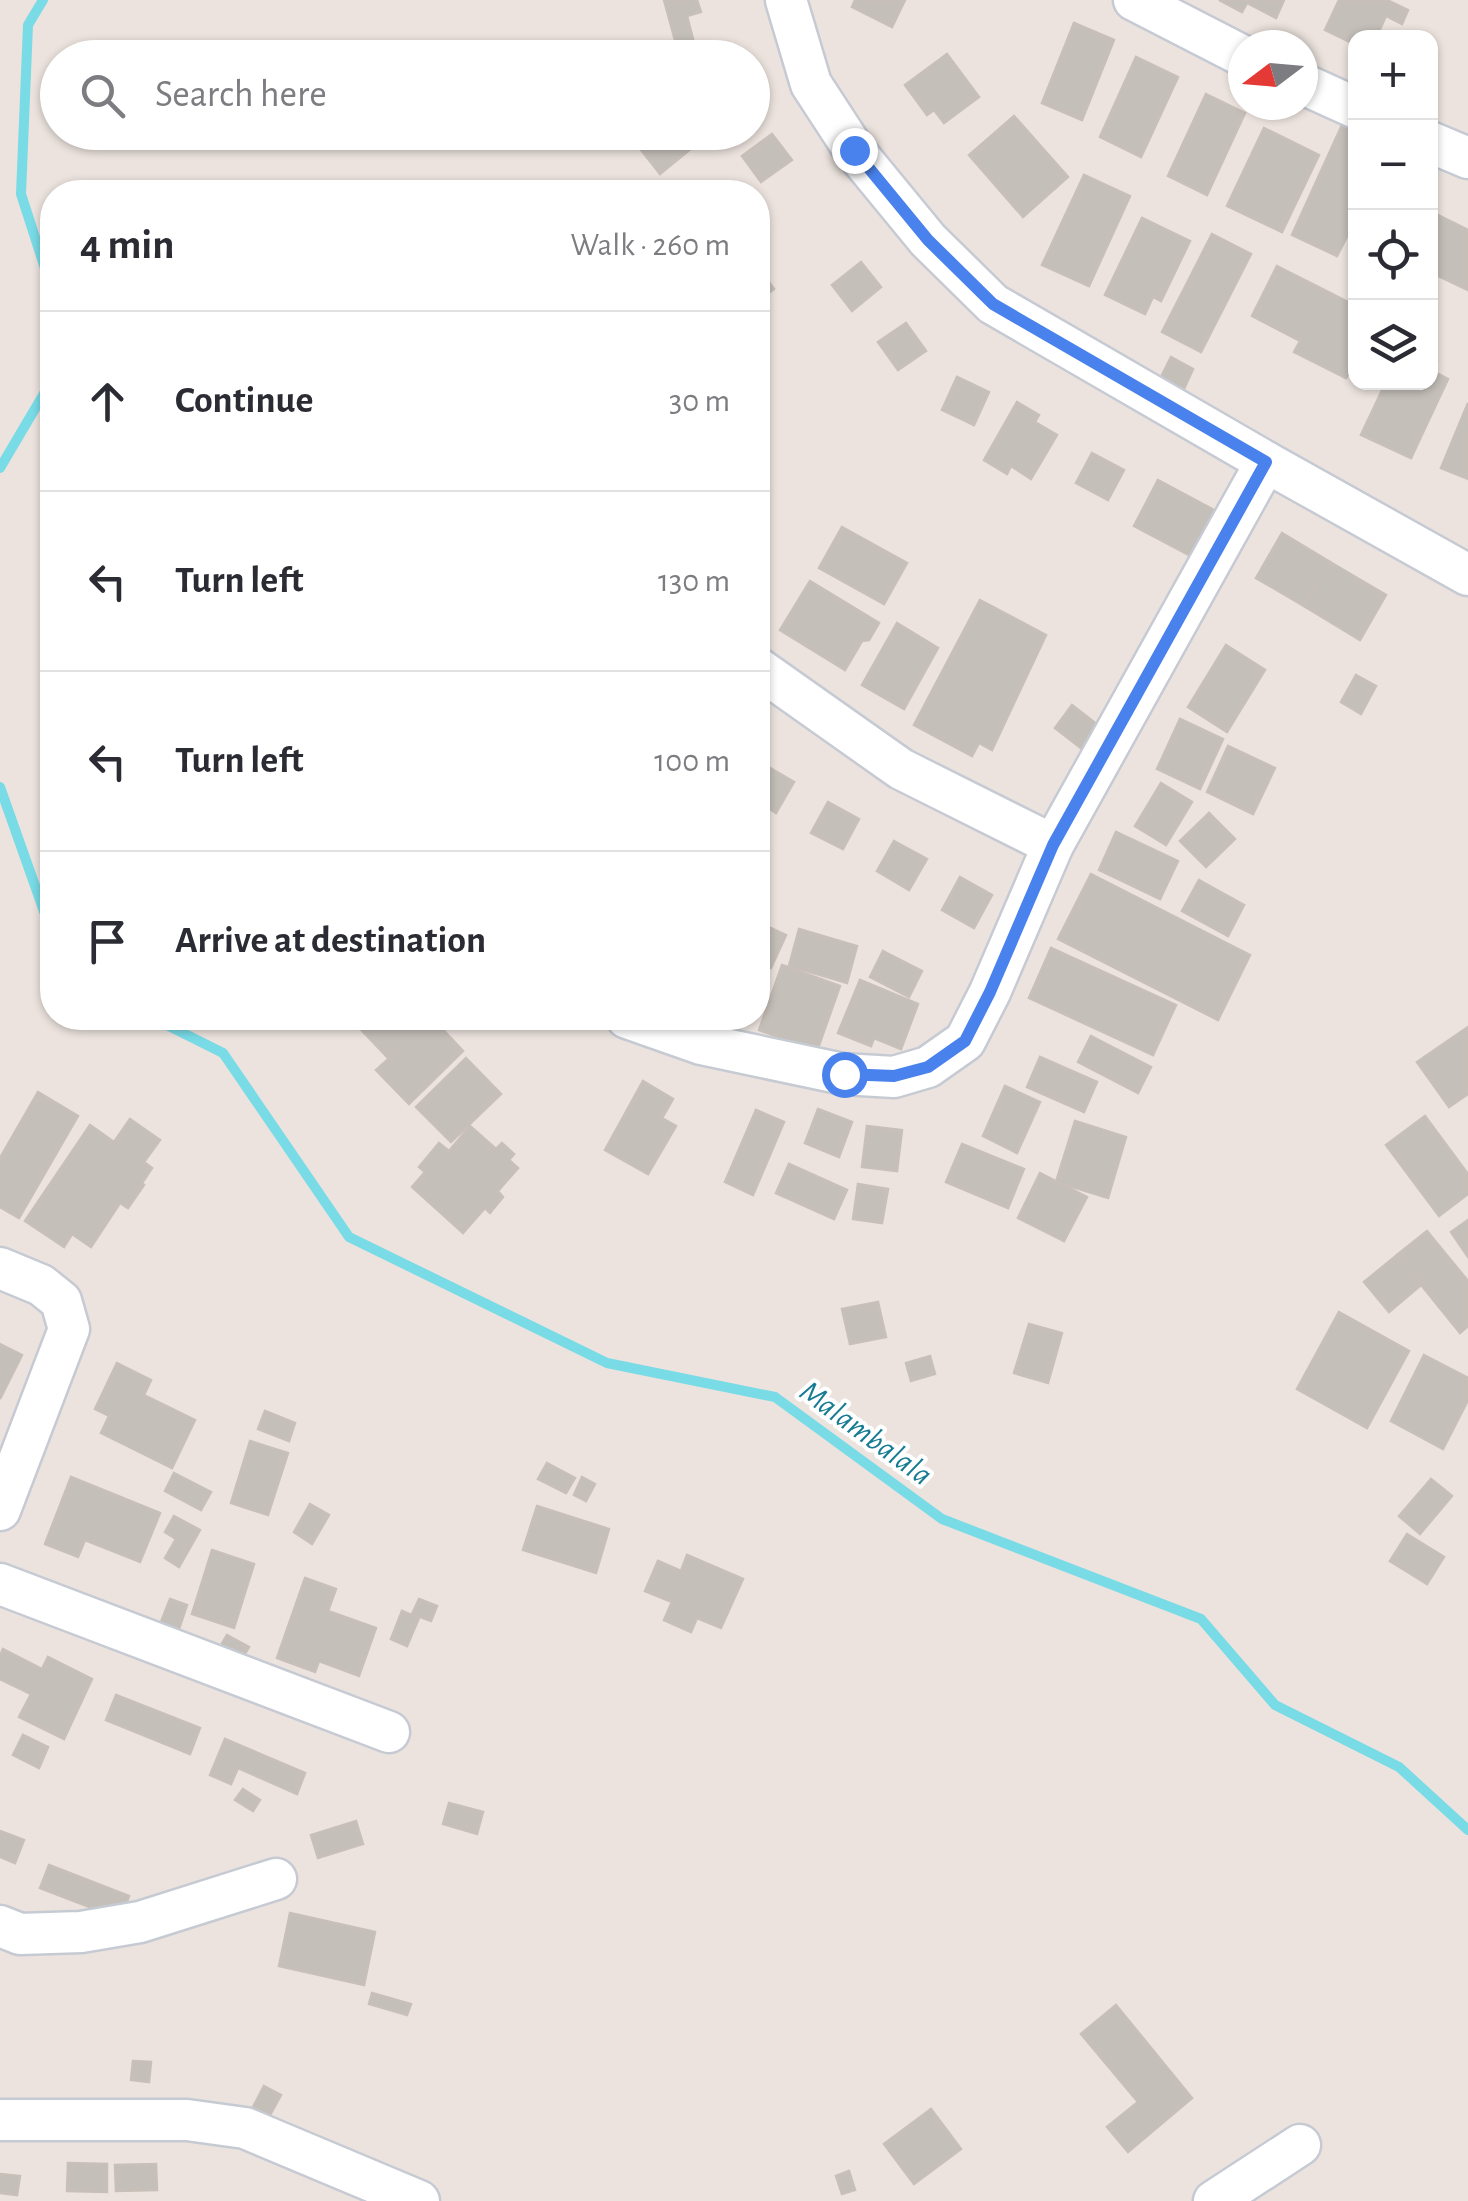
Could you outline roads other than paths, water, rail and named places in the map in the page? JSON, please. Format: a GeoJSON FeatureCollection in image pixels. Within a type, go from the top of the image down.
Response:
{"type":"FeatureCollection","features":[{"type":"Feature","properties":{"kind":"street"},"geometry":{"type":"LineString","coordinates":[[786,0],[811,84],[854,150],[928,240],[993,304],[1468,575]]}},
{"type":"Feature","properties":{"kind":"street"},"geometry":{"type":"LineString","coordinates":[[1134,0],[1228,48]]}},
{"type":"Feature","properties":{"kind":"street"},"geometry":{"type":"LineString","coordinates":[[1318,91],[1348,104]]}},
{"type":"Feature","properties":{"kind":"street"},"geometry":{"type":"LineString","coordinates":[[1438,145],[1468,158]]}},
{"type":"Feature","properties":{"kind":"street"},"geometry":{"type":"LineString","coordinates":[[661,1030],[701,1044],[844,1074],[894,1076],[928,1067],[965,1041],[1053,845],[1266,462]]}},
{"type":"Feature","properties":{"kind":"street"},"geometry":{"type":"LineString","coordinates":[[770,676],[901,769],[1053,845]]}},
{"type":"Feature","properties":{"kind":"street"},"geometry":{"type":"LineString","coordinates":[[0,1268],[41,1284],[60,1301],[69,1330],[0,1510]]}},
{"type":"Feature","properties":{"kind":"street"},"geometry":{"type":"LineString","coordinates":[[0,1584],[389,1732]]}},
{"type":"Feature","properties":{"kind":"street"},"geometry":{"type":"LineString","coordinates":[[0,1926],[20,1934],[80,1932],[140,1922],[276,1879]]}},
{"type":"Feature","properties":{"kind":"street"},"geometry":{"type":"LineString","coordinates":[[0,2120],[187,2120],[246,2128],[419,2201]]}},
{"type":"Feature","properties":{"kind":"street"},"geometry":{"type":"LineString","coordinates":[[1214,2201],[1300,2144]]}},
{"type":"Feature","properties":{"kind":"waterway","name":"Malambalala"},"geometry":{"type":"LineString","coordinates":[[40,253],[21,194],[28,25],[43,0]]}},
{"type":"Feature","properties":{"kind":"waterway","name":"Malambalala"},"geometry":{"type":"LineString","coordinates":[[0,468],[40,400]]}},
{"type":"Feature","properties":{"kind":"waterway","name":"Malambalala"},"geometry":{"type":"LineString","coordinates":[[0,787],[40,900]]}},
{"type":"Feature","properties":{"kind":"waterway","name":"Malambalala"},"geometry":{"type":"LineString","coordinates":[[177,1030],[223,1053],[349,1237],[607,1363],[775,1397],[942,1519],[1201,1619],[1275,1705],[1399,1767],[1468,1830]]}}]}
